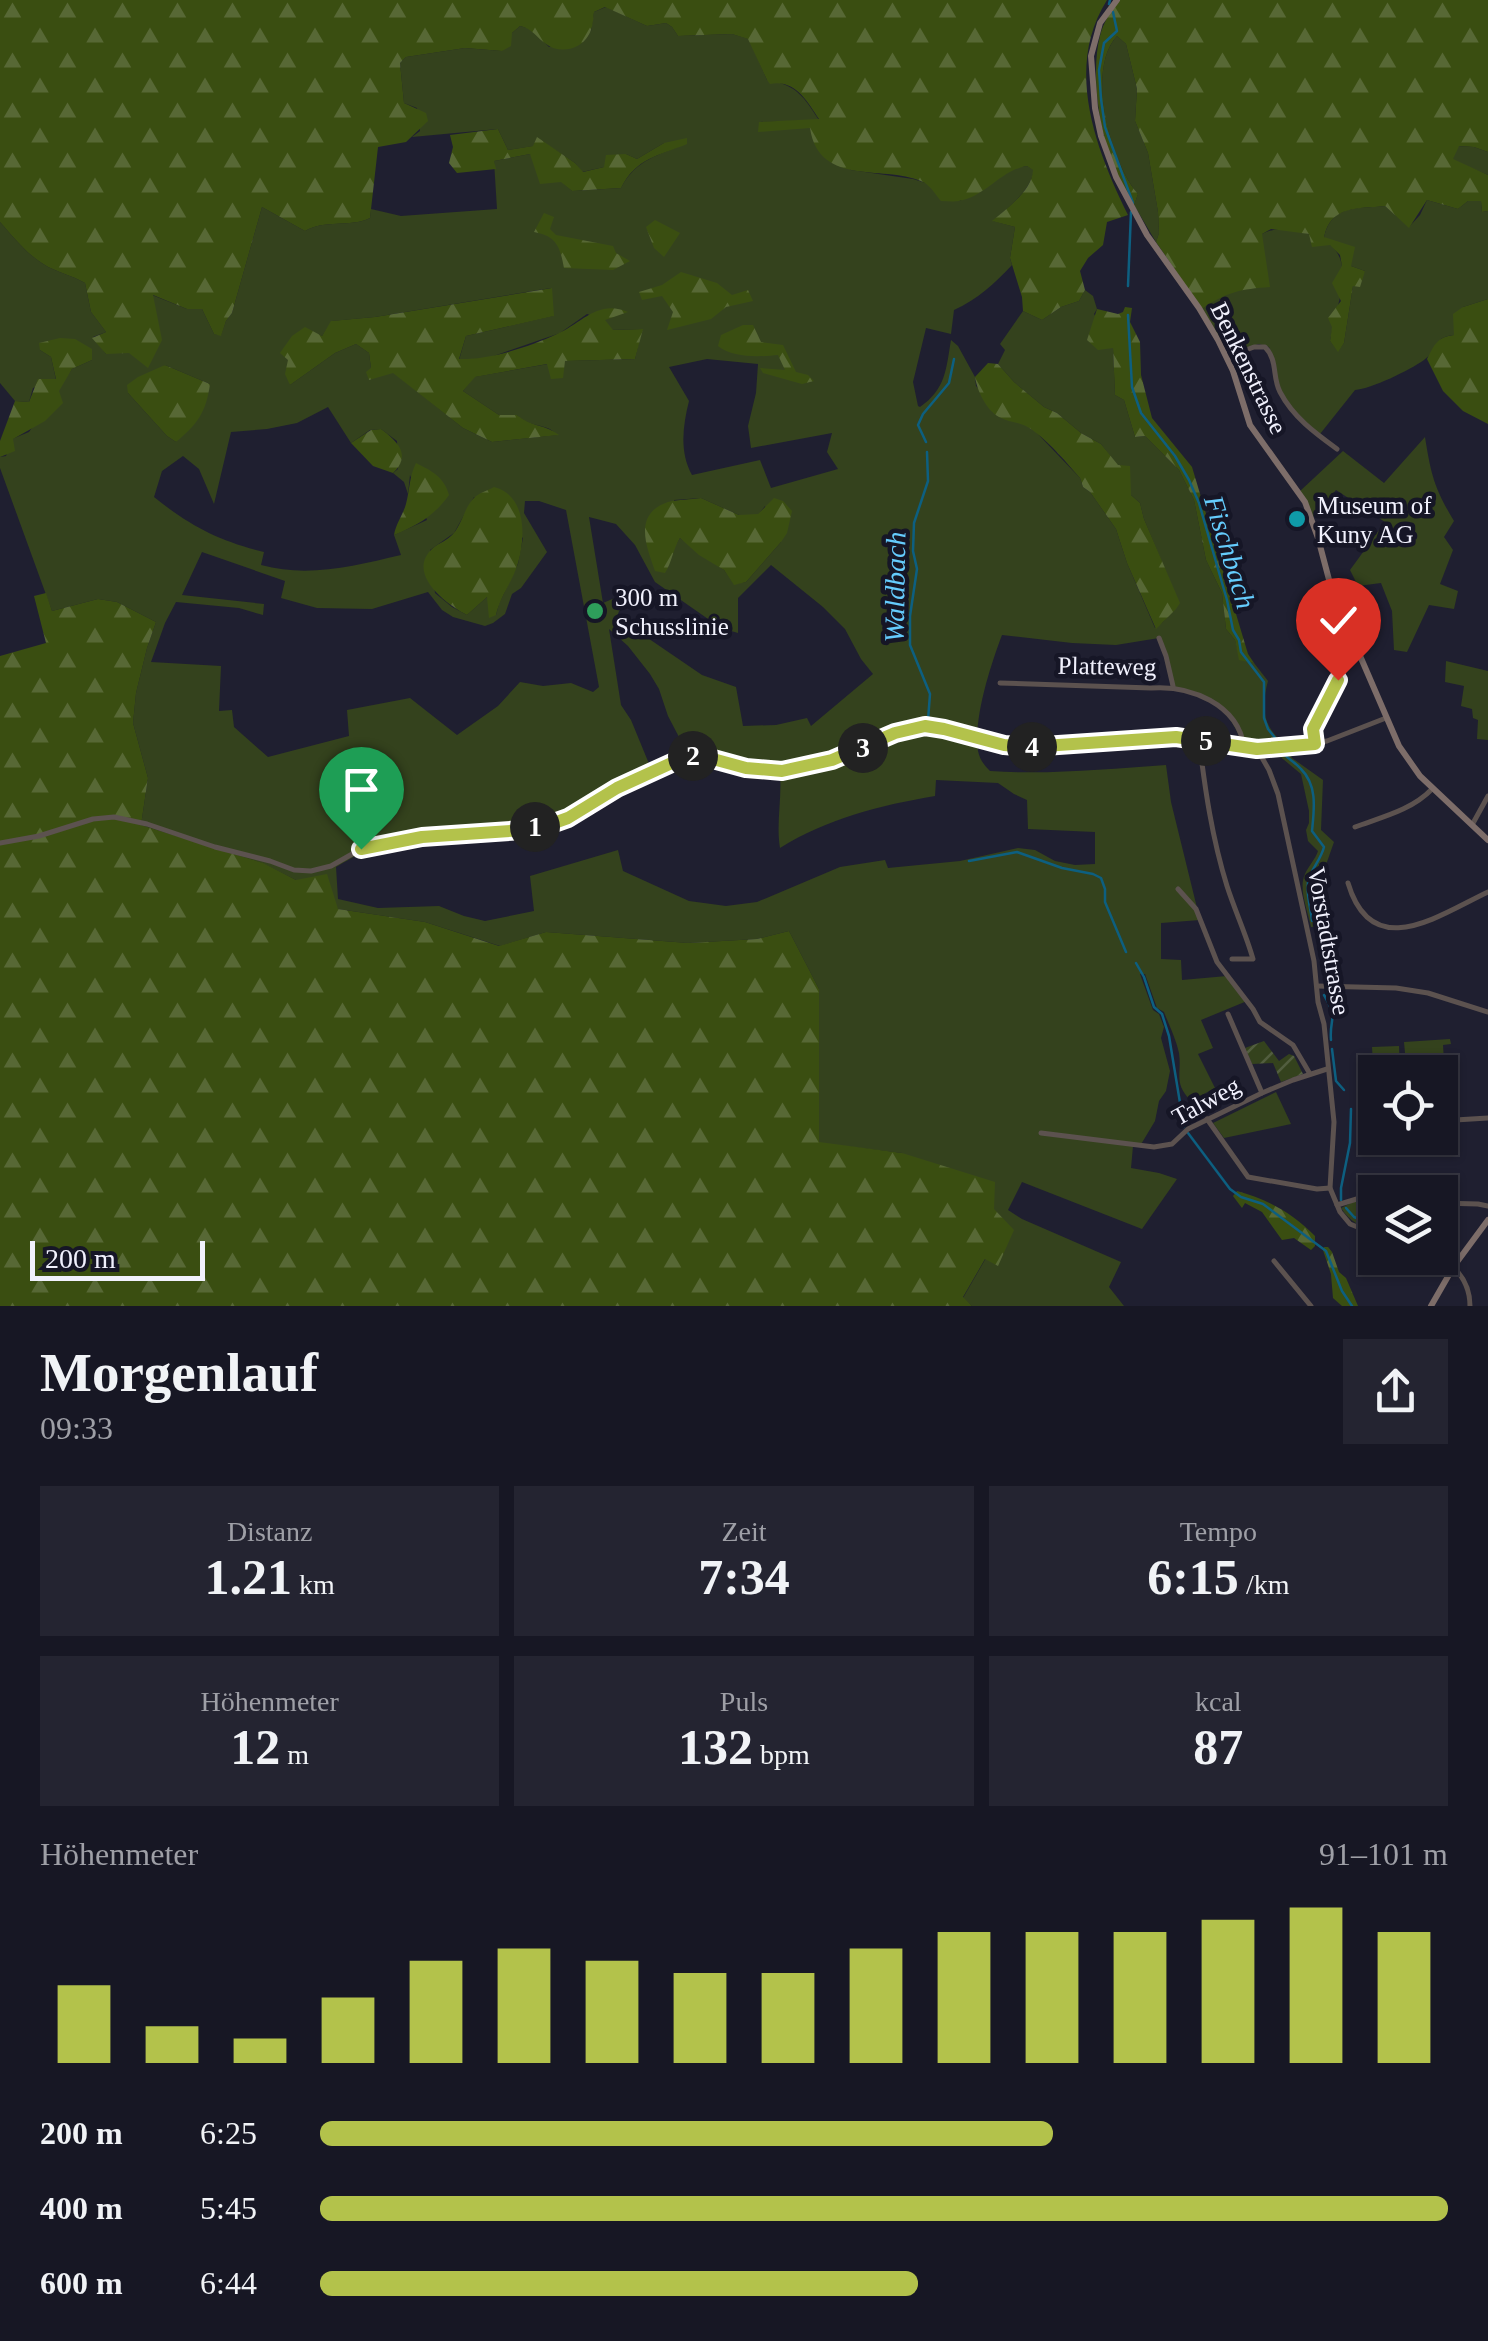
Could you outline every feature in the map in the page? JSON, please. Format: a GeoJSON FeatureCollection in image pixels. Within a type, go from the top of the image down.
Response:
{"type":"FeatureCollection","features":[{"type":"Feature","properties":{"kind":"street","name":"Benkenstrasse"},"geometry":{"type":"LineString","coordinates":[[1117,0],[1100,24],[1091,56],[1096,108],[1106,149],[1124,195],[1199,308],[1226,357],[1250,426],[1297,488],[1312,518],[1332,592],[1410,764],[1488,840]]}},
{"type":"Feature","properties":{"kind":"street"},"geometry":{"type":"LineString","coordinates":[[1226,357],[1265,347],[1273,359],[1281,394],[1301,420],[1338,449]]}},
{"type":"Feature","properties":{"kind":"street"},"geometry":{"type":"LineString","coordinates":[[1159,638],[1173,686]]}},
{"type":"Feature","properties":{"kind":"street"},"geometry":{"type":"LineString","coordinates":[[1315,744],[1313,729],[1348,657]]}},
{"type":"Feature","properties":{"kind":"street","name":"Platteweg"},"geometry":{"type":"LineString","coordinates":[[1000,683],[1173,686],[1204,697],[1224,711],[1242,735],[1244,748]]}},
{"type":"Feature","properties":{"kind":"street"},"geometry":{"type":"LineString","coordinates":[[0,844],[94,818],[114,817],[162,828],[294,870],[310,871],[380,844],[523,830],[554,823],[687,756],[782,771],[832,760],[895,733],[925,726],[1029,747],[1155,737],[1257,749],[1315,744],[1386,718]]}},
{"type":"Feature","properties":{"kind":"street"},"geometry":{"type":"LineString","coordinates":[[1199,740],[1210,822],[1253,960],[1232,960]]}},
{"type":"Feature","properties":{"kind":"street","name":"Vorstadtstrasse"},"geometry":{"type":"LineString","coordinates":[[1257,749],[1278,794],[1314,962],[1334,1122],[1330,1188],[1337,1206]]}},
{"type":"Feature","properties":{"kind":"street"},"geometry":{"type":"LineString","coordinates":[[1355,827],[1422,800],[1432,789]]}},
{"type":"Feature","properties":{"kind":"street"},"geometry":{"type":"LineString","coordinates":[[1472,825],[1488,796]]}},
{"type":"Feature","properties":{"kind":"street"},"geometry":{"type":"LineString","coordinates":[[1348,883],[1364,916],[1394,930],[1428,921],[1488,892]]}},
{"type":"Feature","properties":{"kind":"street"},"geometry":{"type":"LineString","coordinates":[[1178,889],[1196,909],[1217,962],[1263,1024],[1293,1045],[1310,1074]]}},
{"type":"Feature","properties":{"kind":"street"},"geometry":{"type":"LineString","coordinates":[[1317,986],[1396,988],[1488,1012]]}},
{"type":"Feature","properties":{"kind":"street"},"geometry":{"type":"LineString","coordinates":[[1228,1014],[1262,1093]]}},
{"type":"Feature","properties":{"kind":"street","name":"Talweg"},"geometry":{"type":"LineString","coordinates":[[1040,1133],[1154,1147],[1172,1144],[1188,1129],[1262,1093],[1328,1069]]}},
{"type":"Feature","properties":{"kind":"street"},"geometry":{"type":"LineString","coordinates":[[1458,1120],[1488,1118]]}},
{"type":"Feature","properties":{"kind":"street"},"geometry":{"type":"LineString","coordinates":[[1207,1120],[1248,1177],[1330,1188]]}},
{"type":"Feature","properties":{"kind":"street"},"geometry":{"type":"LineString","coordinates":[[1358,1199],[1337,1206],[1350,1224],[1358,1227]]}},
{"type":"Feature","properties":{"kind":"street"},"geometry":{"type":"LineString","coordinates":[[1458,1203],[1488,1206]]}},
{"type":"Feature","properties":{"kind":"street"},"geometry":{"type":"LineString","coordinates":[[1458,1261],[1488,1220]]}},
{"type":"Feature","properties":{"kind":"street"},"geometry":{"type":"LineString","coordinates":[[1274,1261],[1311,1306]]}},
{"type":"Feature","properties":{"kind":"street"},"geometry":{"type":"LineString","coordinates":[[1458,1272],[1468,1288],[1470,1306]]}},
{"type":"Feature","properties":{"kind":"street"},"geometry":{"type":"LineString","coordinates":[[1430,1306],[1449,1275]]}},
{"type":"Feature","properties":{"kind":"green space"},"geometry":{"type":"Polygon","coordinates":[[[0,0],[1107,0],[1094,26],[1086,81],[1096,136],[1128,215],[1107,222],[1103,245],[1080,271],[1085,290],[1079,301],[1042,320],[1023,311],[1010,258],[1015,227],[992,221],[1024,192],[1033,170],[1027,166],[1018,168],[968,199],[941,201],[925,183],[910,177],[841,167],[827,160],[816,147],[810,128],[758,132],[759,122],[819,119],[793,88],[770,84],[748,39],[732,34],[678,36],[666,23],[647,26],[605,7],[594,12],[591,30],[584,41],[569,49],[551,47],[520,26],[512,33],[511,46],[502,51],[465,48],[406,57],[400,63],[404,103],[426,113],[428,121],[406,142],[378,147],[370,218],[305,231],[262,207],[232,313],[221,336],[214,334],[202,309],[187,309],[153,295],[162,340],[148,368],[129,353],[106,354],[92,338],[106,332],[91,312],[85,283],[39,261],[0,222],[0,0]]]}},
{"type":"Feature","properties":{"kind":"green space"},"geometry":{"type":"Polygon","coordinates":[[[1117,0],[1488,0],[1488,152],[1459,146],[1453,159],[1488,175],[1488,211],[1482,212],[1481,201],[1468,201],[1458,209],[1427,200],[1409,228],[1385,206],[1347,211],[1333,219],[1324,237],[1355,247],[1351,266],[1365,271],[1360,287],[1353,286],[1344,343],[1338,352],[1330,341],[1332,327],[1328,318],[1341,301],[1332,283],[1342,266],[1340,255],[1330,245],[1312,247],[1309,234],[1271,229],[1262,234],[1270,287],[1234,292],[1202,309],[1156,242],[1158,212],[1148,153],[1135,121],[1137,89],[1126,44],[1117,36],[1108,51],[1102,93],[1111,139],[1138,194],[1134,205],[1123,189],[1107,147],[1098,100],[1097,55],[1101,31],[1117,0]]]}},
{"type":"Feature","properties":{"kind":"green space"},"geometry":{"type":"Polygon","coordinates":[[[606,7],[647,26],[666,23],[678,36],[732,34],[749,39],[767,80],[798,93],[819,120],[760,122],[810,128],[851,170],[913,179],[929,184],[942,201],[960,201],[1015,168],[1027,166],[1034,170],[1023,192],[993,221],[1015,227],[1012,265],[971,301],[954,310],[951,334],[926,328],[913,382],[918,406],[940,386],[951,340],[975,377],[976,386],[1010,420],[1034,430],[1090,492],[1116,529],[1155,628],[1179,603],[1140,503],[1131,495],[1118,466],[1101,444],[1044,407],[998,364],[1005,350],[1000,344],[1023,311],[1042,320],[1079,301],[1085,290],[1093,296],[1097,309],[1094,314],[1113,347],[1115,395],[1124,400],[1135,437],[1145,436],[1179,470],[1194,500],[1206,560],[1222,593],[1226,629],[1235,640],[1240,659],[1254,663],[1268,681],[1265,715],[1284,748],[1244,747],[1218,706],[1173,686],[1159,638],[1116,645],[1002,635],[978,723],[978,751],[990,771],[1056,772],[1166,765],[1171,802],[1200,920],[1161,923],[1161,959],[1181,960],[1182,980],[1227,976],[1247,1001],[1201,1020],[1213,1048],[1198,1054],[1215,1088],[1191,1101],[1180,1083],[1179,1053],[1164,1012],[1157,1008],[1145,974],[1140,974],[1153,1010],[1164,1027],[1161,1038],[1170,1071],[1155,1121],[1140,1146],[1133,1146],[1131,1168],[1177,1179],[1142,1229],[1022,1182],[1008,1210],[1121,1262],[1109,1287],[1124,1306],[972,1306],[963,1298],[986,1258],[998,1265],[902,1153],[819,1143],[819,989],[789,931],[757,939],[688,943],[546,932],[500,946],[425,922],[338,909],[296,880],[262,863],[141,825],[148,778],[133,723],[136,693],[156,622],[117,602],[98,599],[52,611],[0,468],[0,457],[6,456],[12,439],[29,432],[72,369],[92,360],[92,349],[40,350],[51,357],[56,380],[33,388],[29,402],[15,401],[0,383],[0,222],[39,261],[85,283],[91,312],[106,332],[93,337],[106,354],[152,295],[187,309],[202,309],[214,334],[221,335],[232,313],[262,207],[305,231],[321,225],[362,221],[370,218],[371,209],[401,216],[497,209],[494,161],[530,154],[572,191],[621,188],[641,164],[687,143],[664,143],[637,159],[626,154],[604,167],[582,172],[537,138],[534,146],[508,150],[498,129],[412,137],[420,131],[417,108],[404,103],[400,63],[406,57],[465,48],[502,51],[520,26],[531,29],[549,47],[591,31],[594,12],[606,7]],[[551,288],[332,321],[322,336],[309,331],[288,360],[290,385],[335,353],[356,344],[369,353],[371,368],[393,372],[463,428],[492,442],[557,435],[517,415],[499,415],[463,391],[474,377],[548,364],[562,378],[564,361],[635,359],[642,329],[612,330],[604,320],[587,314],[560,333],[488,358],[459,360],[466,336],[553,316],[551,288]],[[707,359],[669,367],[689,401],[684,448],[692,475],[760,460],[771,488],[838,469],[827,452],[832,433],[751,448],[748,426],[758,364],[707,359]],[[165,365],[128,393],[176,442],[210,384],[165,365]],[[328,407],[297,423],[231,432],[214,504],[199,469],[183,456],[162,471],[154,497],[206,531],[264,552],[261,565],[279,569],[331,569],[401,555],[394,535],[427,520],[410,475],[408,494],[404,482],[393,473],[398,469],[397,441],[381,429],[370,430],[351,443],[328,407]],[[474,497],[454,533],[430,550],[435,593],[467,615],[487,597],[496,615],[518,564],[523,538],[474,497]],[[701,498],[674,500],[675,546],[680,538],[724,570],[734,584],[746,582],[781,542],[765,506],[758,515],[739,515],[701,498]],[[525,501],[524,513],[547,552],[521,588],[512,594],[505,614],[485,626],[453,617],[428,592],[372,609],[317,608],[281,598],[285,581],[202,552],[182,595],[264,604],[263,615],[239,608],[176,602],[151,662],[221,666],[219,711],[232,710],[234,727],[268,757],[349,736],[347,710],[410,698],[457,735],[498,706],[520,682],[543,686],[571,683],[593,692],[599,687],[566,510],[539,501],[525,501]],[[589,517],[603,603],[638,588],[647,591],[619,611],[617,617],[702,675],[736,687],[743,726],[776,725],[807,718],[811,726],[873,674],[845,629],[771,565],[738,598],[738,633],[721,628],[655,582],[635,545],[616,524],[589,517]],[[609,629],[621,705],[652,771],[584,812],[542,830],[406,841],[363,852],[336,867],[338,899],[378,908],[439,906],[485,921],[534,911],[530,876],[618,850],[623,871],[689,901],[726,906],[757,902],[840,867],[885,860],[888,868],[960,861],[1018,848],[1035,850],[1055,861],[1095,864],[1095,832],[1028,829],[1027,800],[998,783],[936,780],[935,796],[854,814],[780,848],[780,774],[749,773],[691,760],[650,674],[609,629]]]}},
{"type":"Feature","properties":{"kind":"green space"},"geometry":{"type":"Polygon","coordinates":[[[1117,36],[1126,44],[1137,89],[1135,121],[1148,153],[1158,212],[1156,242],[1134,205],[1138,194],[1119,161],[1105,116],[1103,71],[1117,36]]]}},
{"type":"Feature","properties":{"kind":"green space"},"geometry":{"type":"Polygon","coordinates":[[[498,129],[508,150],[533,146],[537,137],[583,172],[604,167],[606,155],[626,154],[637,159],[664,143],[687,138],[687,144],[641,164],[621,188],[572,191],[561,182],[540,184],[530,154],[494,161],[496,169],[457,173],[449,163],[453,147],[450,135],[498,129]]]}},
{"type":"Feature","properties":{"kind":"green space"},"geometry":{"type":"Polygon","coordinates":[[[1458,146],[1488,152],[1488,175],[1452,160],[1458,146]]]}},
{"type":"Feature","properties":{"kind":"green space"},"geometry":{"type":"Polygon","coordinates":[[[1427,200],[1458,209],[1468,201],[1481,201],[1482,212],[1488,211],[1488,299],[1463,307],[1454,335],[1439,341],[1424,360],[1355,390],[1320,434],[1286,399],[1269,347],[1259,344],[1228,353],[1202,309],[1222,294],[1248,288],[1262,234],[1276,230],[1300,232],[1334,248],[1341,261],[1341,291],[1330,341],[1338,351],[1344,343],[1353,286],[1365,271],[1351,266],[1324,237],[1328,226],[1347,210],[1385,206],[1409,227],[1427,200]]]}},
{"type":"Feature","properties":{"kind":"green space"},"geometry":{"type":"Polygon","coordinates":[[[544,213],[554,217],[550,229],[556,235],[613,246],[616,253],[630,261],[613,270],[564,268],[556,244],[548,236],[534,232],[544,213]]]}},
{"type":"Feature","properties":{"kind":"green space"},"geometry":{"type":"Polygon","coordinates":[[[655,220],[680,233],[664,257],[654,248],[646,227],[655,220]]]}},
{"type":"Feature","properties":{"kind":"green space"},"geometry":{"type":"Polygon","coordinates":[[[681,272],[717,283],[732,295],[748,290],[753,301],[726,307],[711,319],[667,330],[673,312],[662,296],[642,300],[639,292],[662,285],[681,272]]]}},
{"type":"Feature","properties":{"kind":"green space"},"geometry":{"type":"Polygon","coordinates":[[[552,288],[554,316],[466,336],[459,359],[522,348],[599,310],[628,312],[605,320],[613,330],[643,329],[635,359],[565,361],[563,378],[551,379],[547,364],[475,377],[463,391],[499,415],[517,415],[559,435],[492,442],[463,428],[393,373],[369,380],[369,353],[356,344],[335,353],[290,385],[285,374],[288,360],[280,353],[292,336],[305,327],[322,336],[331,321],[552,288]]]}},
{"type":"Feature","properties":{"kind":"green space"},"geometry":{"type":"Polygon","coordinates":[[[1488,299],[1488,424],[1463,411],[1443,391],[1427,359],[1437,342],[1454,335],[1453,314],[1488,299]]]}},
{"type":"Feature","properties":{"kind":"green space"},"geometry":{"type":"Polygon","coordinates":[[[1125,307],[1132,308],[1130,322],[1140,342],[1141,375],[1152,418],[1192,467],[1248,654],[1254,663],[1239,660],[1235,640],[1226,629],[1222,593],[1206,560],[1194,500],[1179,470],[1145,436],[1135,437],[1124,400],[1115,395],[1113,348],[1098,350],[1087,340],[1097,309],[1118,314],[1125,307]]]}},
{"type":"Feature","properties":{"kind":"green space"},"geometry":{"type":"Polygon","coordinates":[[[753,325],[761,342],[783,345],[796,372],[814,381],[802,384],[763,373],[760,368],[785,370],[778,355],[739,355],[718,346],[721,335],[753,325]]]}},
{"type":"Feature","properties":{"kind":"green space"},"geometry":{"type":"Polygon","coordinates":[[[75,339],[92,349],[92,360],[72,369],[59,391],[63,403],[45,421],[13,439],[15,451],[0,457],[0,441],[15,401],[29,402],[38,379],[56,379],[51,357],[40,350],[39,343],[75,339]]]}},
{"type":"Feature","properties":{"kind":"green space"},"geometry":{"type":"Polygon","coordinates":[[[988,363],[998,364],[1044,407],[1101,444],[1118,465],[1130,466],[1131,495],[1140,503],[1180,603],[1156,629],[1116,529],[1080,478],[1035,432],[999,417],[986,405],[975,377],[988,363]]]}},
{"type":"Feature","properties":{"kind":"green space"},"geometry":{"type":"Polygon","coordinates":[[[165,365],[210,384],[199,417],[176,442],[128,393],[127,385],[165,365]]]}},
{"type":"Feature","properties":{"kind":"green space"},"geometry":{"type":"Polygon","coordinates":[[[381,429],[397,443],[402,454],[393,473],[373,466],[351,443],[371,430],[381,429]]]}},
{"type":"Feature","properties":{"kind":"green space"},"geometry":{"type":"Polygon","coordinates":[[[1425,437],[1434,480],[1454,521],[1444,537],[1453,550],[1440,584],[1458,591],[1454,609],[1429,605],[1407,652],[1394,650],[1392,611],[1381,583],[1358,586],[1350,570],[1385,522],[1336,490],[1312,518],[1299,492],[1343,451],[1384,483],[1425,437]]]}},
{"type":"Feature","properties":{"kind":"green space"},"geometry":{"type":"Polygon","coordinates":[[[416,463],[441,479],[449,495],[425,519],[394,535],[406,504],[416,463]]]}},
{"type":"Feature","properties":{"kind":"green space"},"geometry":{"type":"Polygon","coordinates":[[[494,487],[505,491],[518,507],[522,541],[516,570],[496,615],[489,618],[487,597],[467,615],[440,596],[426,577],[424,567],[433,548],[456,530],[473,499],[494,487]]]}},
{"type":"Feature","properties":{"kind":"green space"},"geometry":{"type":"Polygon","coordinates":[[[701,498],[739,515],[758,514],[774,498],[792,511],[787,533],[746,582],[734,585],[724,570],[680,538],[665,573],[655,571],[645,531],[650,514],[668,502],[701,498]]]}},
{"type":"Feature","properties":{"kind":"green space"},"geometry":{"type":"Polygon","coordinates":[[[46,593],[52,611],[98,599],[117,602],[156,622],[136,693],[133,723],[148,778],[141,825],[263,863],[296,880],[327,874],[338,909],[425,922],[499,946],[546,932],[688,943],[757,939],[789,931],[819,989],[819,1142],[902,1153],[995,1182],[994,1209],[1014,1230],[998,1266],[985,1259],[963,1297],[972,1306],[0,1306],[0,656],[46,643],[34,596],[46,593]]]}},
{"type":"Feature","properties":{"kind":"green space"},"geometry":{"type":"Polygon","coordinates":[[[1446,661],[1488,671],[1488,740],[1477,739],[1478,720],[1473,718],[1472,709],[1461,706],[1464,686],[1445,682],[1446,661]]]}},
{"type":"Feature","properties":{"kind":"green space"},"geometry":{"type":"Polygon","coordinates":[[[1288,752],[1323,780],[1321,830],[1334,842],[1314,882],[1322,919],[1319,926],[1311,927],[1303,886],[1318,851],[1308,841],[1309,811],[1301,774],[1277,754],[1288,752]]]}},
{"type":"Feature","properties":{"kind":"green space"},"geometry":{"type":"Polygon","coordinates":[[[1450,1039],[1451,1044],[1443,1045],[1444,1055],[1405,1055],[1404,1042],[1450,1039]]]}},
{"type":"Feature","properties":{"kind":"green space"},"geometry":{"type":"Polygon","coordinates":[[[1264,1041],[1279,1061],[1289,1054],[1294,1056],[1303,1074],[1281,1082],[1273,1063],[1252,1064],[1245,1048],[1264,1041]]]}},
{"type":"Feature","properties":{"kind":"green space"},"geometry":{"type":"Polygon","coordinates":[[[1399,1046],[1399,1055],[1372,1055],[1372,1047],[1399,1046]]]}},
{"type":"Feature","properties":{"kind":"green space"},"geometry":{"type":"Polygon","coordinates":[[[1276,1092],[1291,1124],[1224,1138],[1213,1123],[1276,1092]]]}},
{"type":"Feature","properties":{"kind":"green space"},"geometry":{"type":"Polygon","coordinates":[[[1237,1191],[1289,1214],[1315,1236],[1315,1246],[1311,1250],[1294,1238],[1282,1240],[1262,1212],[1245,1203],[1242,1208],[1233,1196],[1237,1191]]]}},
{"type":"Feature","properties":{"kind":"green space"},"geometry":{"type":"Polygon","coordinates":[[[1358,1202],[1358,1224],[1348,1217],[1341,1208],[1358,1202]]]}},
{"type":"Feature","properties":{"kind":"green space"},"geometry":{"type":"Polygon","coordinates":[[[1324,1247],[1332,1252],[1358,1306],[1342,1306],[1333,1298],[1324,1247]]]}},
{"type":"Feature","properties":{"kind":"waterway","name":"Fischbach"},"geometry":{"type":"LineString","coordinates":[[1109,4],[1110,0]]}},
{"type":"Feature","properties":{"kind":"waterway"},"geometry":{"type":"LineString","coordinates":[[1113,12],[1117,31],[1104,43],[1099,70],[1101,99],[1105,127],[1133,203]]}},
{"type":"Feature","properties":{"kind":"waterway","name":"Fischbach"},"geometry":{"type":"LineString","coordinates":[[1128,286],[1131,212]]}},
{"type":"Feature","properties":{"kind":"waterway","name":"Fischbach"},"geometry":{"type":"LineString","coordinates":[[1128,315],[1132,387],[1141,413],[1175,456],[1199,503],[1233,630],[1241,652],[1264,682],[1264,718],[1280,744]]}},
{"type":"Feature","properties":{"kind":"waterway","name":"Waldbach"},"geometry":{"type":"LineString","coordinates":[[926,442],[918,425],[949,383],[954,359]]}},
{"type":"Feature","properties":{"kind":"waterway","name":"Waldbach"},"geometry":{"type":"LineString","coordinates":[[927,452],[928,481],[914,523],[917,569],[910,645],[930,694],[928,720]]}},
{"type":"Feature","properties":{"kind":"waterway"},"geometry":{"type":"LineString","coordinates":[[1283,753],[1310,783],[1314,799],[1312,831],[1324,847],[1308,883],[1312,921]]}},
{"type":"Feature","properties":{"kind":"waterway","name":"Waldbach"},"geometry":{"type":"LineString","coordinates":[[969,861],[1017,852],[1101,878],[1105,902],[1126,952]]}},
{"type":"Feature","properties":{"kind":"waterway","name":"Waldbach"},"geometry":{"type":"LineString","coordinates":[[1136,963],[1169,1036],[1184,1127]]}},
{"type":"Feature","properties":{"kind":"waterway"},"geometry":{"type":"LineString","coordinates":[[1324,995],[1332,1014],[1331,1040]]}},
{"type":"Feature","properties":{"kind":"waterway"},"geometry":{"type":"LineString","coordinates":[[1332,1049],[1336,1081],[1344,1090]]}},
{"type":"Feature","properties":{"kind":"waterway"},"geometry":{"type":"LineString","coordinates":[[1341,1200],[1351,1109]]}},
{"type":"Feature","properties":{"kind":"waterway","name":"Waldbach"},"geometry":{"type":"LineString","coordinates":[[1188,1133],[1230,1189],[1263,1204],[1326,1251],[1352,1306]]}},
{"type":"Feature","properties":{"kind":"waterway"},"geometry":{"type":"LineString","coordinates":[[1346,1208],[1358,1219]]}},
{"type":"Feature","properties":{"kind":"place","name":"Museum of Kuny AG"},"geometry":{"type":"Point","coordinates":[1297,519]}},
{"type":"Feature","properties":{"kind":"place","name":"300 m Schusslinie"},"geometry":{"type":"Point","coordinates":[595,611]}},
{"type":"Feature","properties":{"kind":"route"},"geometry":{"type":"LineString","coordinates":[[361,849],[422,837],[486,834],[554,823],[687,756],[782,771],[832,760],[921,726],[1029,747],[1176,737],[1257,749],[1294,748],[1315,744],[1313,729],[1338,680]]}}]}
